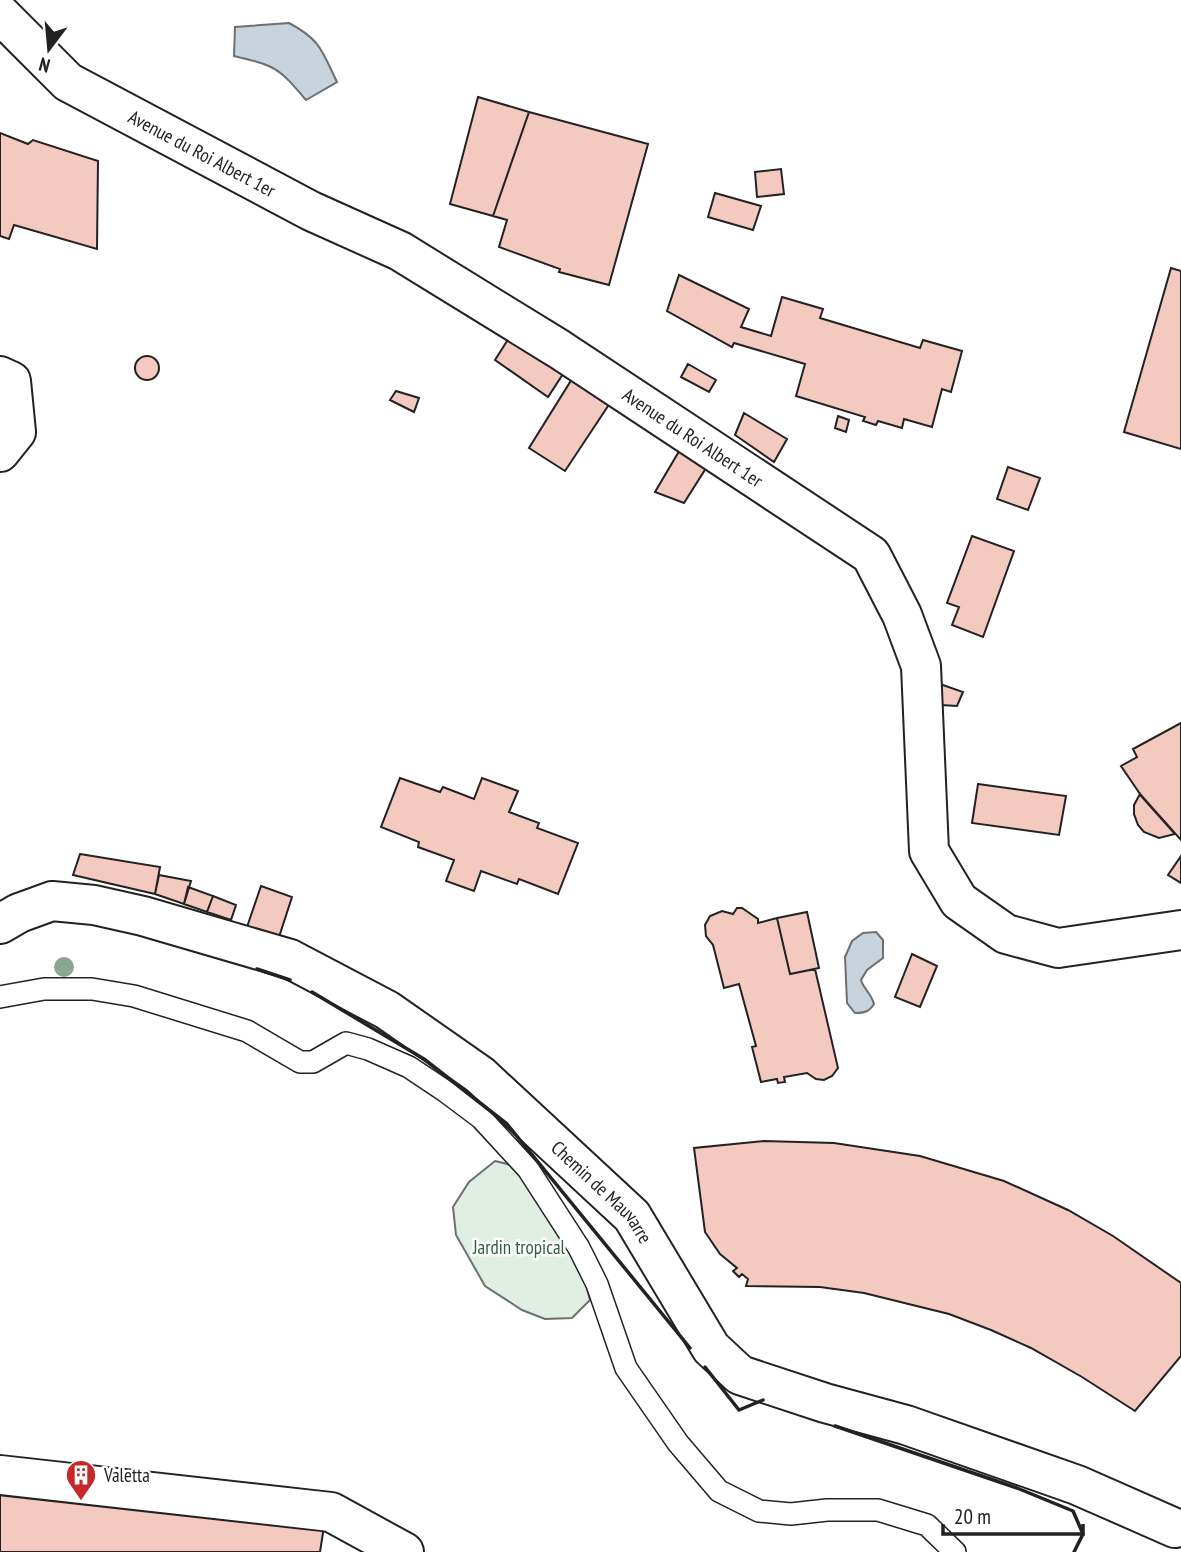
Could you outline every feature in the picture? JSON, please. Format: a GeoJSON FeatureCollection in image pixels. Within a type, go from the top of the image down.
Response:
{"type":"FeatureCollection","features":[{"type":"Feature","properties":{"kind":"street","name":"Avenue du Roi Albert 1er"},"geometry":{"type":"LineString","coordinates":[[0,14],[68,82],[311,211],[400,251],[559,349],[872,555],[902,615],[920,666],[929,851],[959,901],[1006,933],[1058,948],[1181,930]]}},
{"type":"Feature","properties":{"kind":"street"},"geometry":{"type":"LineString","coordinates":[[0,376],[10,381],[16,432],[0,452]]}},
{"type":"Feature","properties":{"kind":"street","name":"Chemin de Mauvarre"},"geometry":{"type":"LineString","coordinates":[[0,924],[19,913],[52,901],[94,905],[156,919],[290,959],[302,965],[387,1010],[480,1075],[632,1216],[711,1348],[740,1375],[825,1403],[906,1425],[1077,1485],[1171,1534]]}},
{"type":"Feature","properties":{"kind":"street"},"geometry":{"type":"LineString","coordinates":[[0,1475],[331,1512],[404,1552]]}},
{"type":"Feature","properties":{"kind":"lane"},"geometry":{"type":"LineString","coordinates":[[0,997],[44,989],[92,989],[134,996],[247,1031],[300,1062],[313,1062],[346,1043],[368,1049],[409,1067],[481,1118],[528,1169],[579,1248],[597,1284],[626,1368],[678,1443],[719,1491],[760,1511],[791,1514],[827,1510],[878,1510],[927,1525],[955,1552]]}},
{"type":"Feature","properties":{"kind":"green space","name":"Jardin tropical"},"geometry":{"type":"Polygon","coordinates":[[[495,1161],[528,1169],[576,1246],[590,1300],[572,1318],[545,1319],[522,1310],[485,1286],[456,1235],[453,1207],[469,1182],[495,1161]]]}},
{"type":"Feature","properties":{"kind":"shaded area"},"geometry":{"type":"Polygon","coordinates":[[[289,23],[314,41],[324,54],[337,82],[306,100],[275,69],[234,56],[235,27],[289,23]]]}},
{"type":"Feature","properties":{"kind":"shaded area"},"geometry":{"type":"Polygon","coordinates":[[[876,932],[883,940],[883,958],[867,970],[861,980],[874,1004],[866,1012],[855,1013],[847,1003],[845,957],[852,941],[863,933],[876,932]]]}},
{"type":"Feature","properties":{"kind":"building"},"geometry":{"type":"Polygon","coordinates":[[[478,97],[529,112],[493,216],[450,204],[478,97]]]}},
{"type":"Feature","properties":{"kind":"building"},"geometry":{"type":"Polygon","coordinates":[[[529,112],[648,144],[609,285],[559,272],[560,269],[499,247],[507,220],[493,216],[529,112]]]}},
{"type":"Feature","properties":{"kind":"building"},"geometry":{"type":"Polygon","coordinates":[[[0,133],[28,144],[33,140],[98,161],[97,249],[14,225],[9,239],[0,236],[0,133]]]}},
{"type":"Feature","properties":{"kind":"building"},"geometry":{"type":"Polygon","coordinates":[[[781,169],[784,194],[757,197],[755,172],[781,169]]]}},
{"type":"Feature","properties":{"kind":"building"},"geometry":{"type":"Polygon","coordinates":[[[715,193],[761,206],[753,230],[708,217],[715,193]]]}},
{"type":"Feature","properties":{"kind":"building"},"geometry":{"type":"Polygon","coordinates":[[[1171,268],[1181,271],[1181,449],[1124,432],[1171,268]]]}},
{"type":"Feature","properties":{"kind":"building"},"geometry":{"type":"Polygon","coordinates":[[[679,275],[749,309],[741,327],[771,336],[782,297],[823,309],[820,318],[920,348],[923,340],[962,351],[951,392],[942,389],[932,427],[904,419],[902,428],[878,421],[876,425],[863,421],[865,417],[796,396],[805,364],[734,343],[732,347],[667,311],[679,275]]]}},
{"type":"Feature","properties":{"kind":"building"},"geometry":{"type":"Polygon","coordinates":[[[509,338],[563,374],[548,397],[495,360],[509,338]]]}},
{"type":"Feature","properties":{"kind":"building"},"geometry":{"type":"Polygon","coordinates":[[[147,356],[156,359],[159,368],[156,377],[147,380],[138,377],[135,368],[138,359],[147,356]]]}},
{"type":"Feature","properties":{"kind":"building"},"geometry":{"type":"Polygon","coordinates":[[[688,364],[716,380],[709,392],[681,377],[688,364]]]}},
{"type":"Feature","properties":{"kind":"building"},"geometry":{"type":"Polygon","coordinates":[[[572,379],[610,403],[565,471],[529,448],[572,379]]]}},
{"type":"Feature","properties":{"kind":"building"},"geometry":{"type":"Polygon","coordinates":[[[396,391],[419,398],[414,412],[390,400],[396,391]]]}},
{"type":"Feature","properties":{"kind":"building"},"geometry":{"type":"Polygon","coordinates":[[[744,413],[787,439],[774,462],[735,435],[744,413]]]}},
{"type":"Feature","properties":{"kind":"building"},"geometry":{"type":"Polygon","coordinates":[[[838,416],[849,420],[846,432],[835,428],[838,416]]]}},
{"type":"Feature","properties":{"kind":"building"},"geometry":{"type":"Polygon","coordinates":[[[681,448],[708,465],[684,503],[655,492],[681,448]]]}},
{"type":"Feature","properties":{"kind":"building"},"geometry":{"type":"Polygon","coordinates":[[[1008,467],[1040,478],[1028,510],[997,499],[1008,467]]]}},
{"type":"Feature","properties":{"kind":"building"},"geometry":{"type":"Polygon","coordinates":[[[972,536],[1014,551],[983,637],[952,625],[959,607],[947,603],[972,536]]]}},
{"type":"Feature","properties":{"kind":"building"},"geometry":{"type":"Polygon","coordinates":[[[940,684],[963,692],[957,706],[941,705],[940,684]]]}},
{"type":"Feature","properties":{"kind":"building"},"geometry":{"type":"Polygon","coordinates":[[[1181,723],[1181,840],[1140,794],[1121,766],[1137,757],[1133,749],[1181,723]]]}},
{"type":"Feature","properties":{"kind":"building"},"geometry":{"type":"Polygon","coordinates":[[[400,778],[440,792],[443,787],[474,799],[482,778],[518,791],[509,812],[539,823],[537,828],[578,843],[558,894],[519,879],[517,884],[481,871],[474,891],[446,881],[454,860],[418,847],[419,842],[381,827],[400,778]]]}},
{"type":"Feature","properties":{"kind":"building"},"geometry":{"type":"Polygon","coordinates":[[[978,784],[1066,796],[1059,835],[972,823],[978,784]]]}},
{"type":"Feature","properties":{"kind":"building"},"geometry":{"type":"Polygon","coordinates":[[[1140,794],[1175,834],[1159,838],[1144,832],[1134,814],[1134,805],[1140,794]]]}},
{"type":"Feature","properties":{"kind":"building"},"geometry":{"type":"Polygon","coordinates":[[[80,854],[160,867],[155,894],[73,875],[80,854]]]}},
{"type":"Feature","properties":{"kind":"building"},"geometry":{"type":"Polygon","coordinates":[[[1181,856],[1181,883],[1168,875],[1181,856]]]}},
{"type":"Feature","properties":{"kind":"building"},"geometry":{"type":"Polygon","coordinates":[[[159,875],[191,881],[184,904],[155,894],[159,875]]]}},
{"type":"Feature","properties":{"kind":"building"},"geometry":{"type":"Polygon","coordinates":[[[261,886],[292,897],[279,937],[247,927],[261,886]]]}},
{"type":"Feature","properties":{"kind":"building"},"geometry":{"type":"Polygon","coordinates":[[[188,887],[213,896],[207,912],[184,904],[188,887]]]}},
{"type":"Feature","properties":{"kind":"building"},"geometry":{"type":"Polygon","coordinates":[[[213,896],[236,905],[231,920],[207,912],[213,896]]]}},
{"type":"Feature","properties":{"kind":"building"},"geometry":{"type":"Polygon","coordinates":[[[737,908],[742,908],[758,919],[758,923],[777,918],[790,974],[815,969],[838,1068],[832,1076],[824,1080],[816,1079],[807,1073],[784,1077],[785,1082],[778,1083],[777,1079],[761,1082],[752,1047],[756,1046],[739,984],[724,988],[713,945],[706,936],[705,925],[710,916],[722,911],[733,914],[737,908]]]}},
{"type":"Feature","properties":{"kind":"building"},"geometry":{"type":"Polygon","coordinates":[[[807,912],[819,968],[790,974],[777,918],[807,912]]]}},
{"type":"Feature","properties":{"kind":"building"},"geometry":{"type":"Polygon","coordinates":[[[912,954],[937,966],[920,1007],[895,997],[912,954]]]}},
{"type":"Feature","properties":{"kind":"building"},"geometry":{"type":"Polygon","coordinates":[[[764,1141],[834,1143],[920,1156],[1004,1181],[1068,1210],[1113,1236],[1181,1283],[1181,1356],[1135,1411],[1031,1348],[949,1314],[864,1293],[820,1287],[746,1286],[748,1279],[742,1274],[739,1277],[733,1271],[737,1268],[720,1254],[705,1232],[694,1148],[764,1141]]]}},
{"type":"Feature","properties":{"kind":"building","name":"Valetta"},"geometry":{"type":"Polygon","coordinates":[[[0,1484],[325,1520],[320,1552],[0,1552],[0,1484]]]}},
{"type":"Feature","properties":{"kind":"wall"},"geometry":{"type":"LineString","coordinates":[[257,969],[290,980]]}},
{"type":"Feature","properties":{"kind":"wall"},"geometry":{"type":"LineString","coordinates":[[312,992],[424,1059],[507,1124],[690,1348]]}},
{"type":"Feature","properties":{"kind":"wall"},"geometry":{"type":"LineString","coordinates":[[705,1367],[739,1410],[763,1400]]}},
{"type":"Feature","properties":{"kind":"wall"},"geometry":{"type":"LineString","coordinates":[[835,1426],[1017,1488],[1073,1511],[1083,1534],[1074,1552]]}},
{"type":"Feature","properties":{"kind":"place","name":"Valetta"},"geometry":{"type":"Point","coordinates":[81,1502]}}]}
